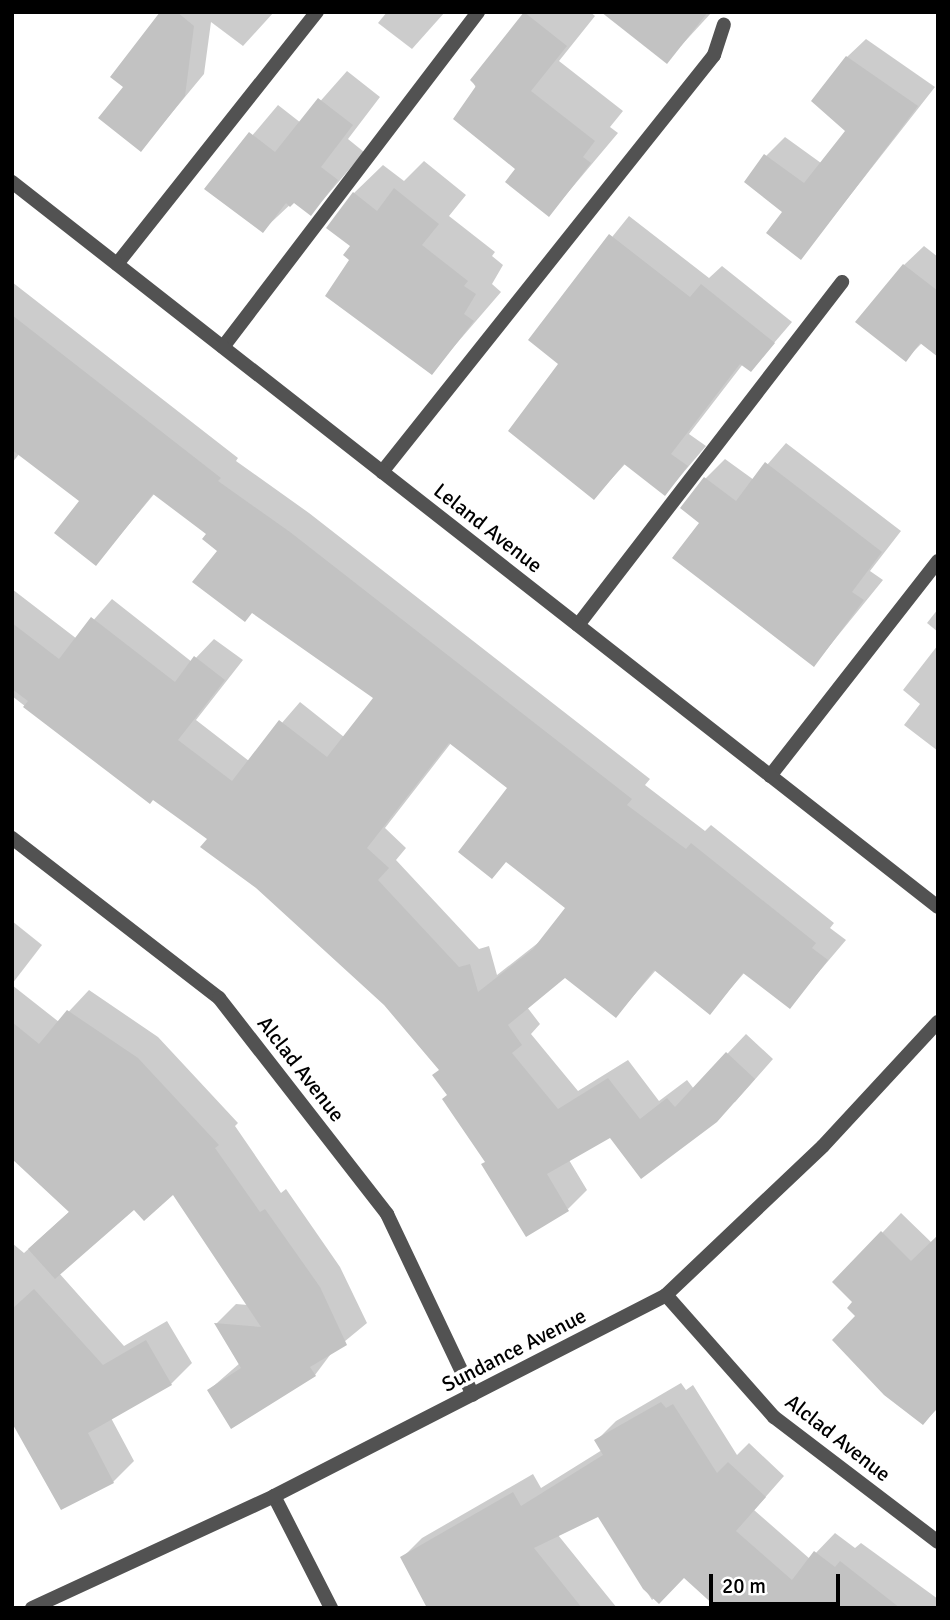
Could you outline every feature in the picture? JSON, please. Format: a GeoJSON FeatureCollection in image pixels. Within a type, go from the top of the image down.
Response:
{"type":"FeatureCollection","features":[{"type":"Feature","properties":{"kind":"street"},"geometry":{"type":"LineString","coordinates":[[117,264],[317,12]]}},
{"type":"Feature","properties":{"kind":"street"},"geometry":{"type":"LineString","coordinates":[[223,346],[478,12]]}},
{"type":"Feature","properties":{"kind":"street"},"geometry":{"type":"LineString","coordinates":[[382,472],[714,55],[724,25]]}},
{"type":"Feature","properties":{"kind":"street","name":"Leland Avenue"},"geometry":{"type":"LineString","coordinates":[[12,182],[938,907]]}},
{"type":"Feature","properties":{"kind":"street"},"geometry":{"type":"LineString","coordinates":[[578,625],[842,282]]}},
{"type":"Feature","properties":{"kind":"street"},"geometry":{"type":"LineString","coordinates":[[770,776],[938,561]]}},
{"type":"Feature","properties":{"kind":"street","name":"Alclad Avenue"},"geometry":{"type":"LineString","coordinates":[[12,838],[219,998],[387,1214],[473,1395]]}},
{"type":"Feature","properties":{"kind":"street","name":"Sundance Avenue"},"geometry":{"type":"LineString","coordinates":[[32,1608],[274,1496],[666,1295],[823,1146],[938,1022]]}},
{"type":"Feature","properties":{"kind":"street","name":"Alclad Avenue"},"geometry":{"type":"LineString","coordinates":[[666,1295],[774,1417],[938,1542]]}},
{"type":"Feature","properties":{"kind":"street"},"geometry":{"type":"LineString","coordinates":[[274,1496],[331,1608]]}},
{"type":"Feature","properties":{"kind":"building"},"geometry":{"type":"Polygon","coordinates":[[[160,12],[177,12],[194,26],[185,96],[141,152],[98,118],[123,87],[110,77],[160,12]]]}},
{"type":"Feature","properties":{"kind":"building"},"geometry":{"type":"Polygon","coordinates":[[[524,12],[567,46],[531,91],[595,141],[583,157],[591,163],[549,217],[505,182],[515,169],[453,119],[476,86],[470,80],[524,12]]]}},
{"type":"Feature","properties":{"kind":"building"},"geometry":{"type":"Polygon","coordinates":[[[601,12],[708,12],[667,64],[601,12]]]}},
{"type":"Feature","properties":{"kind":"building"},"geometry":{"type":"Polygon","coordinates":[[[846,56],[918,106],[801,260],[766,233],[782,212],[744,182],[764,154],[804,183],[845,131],[811,101],[846,56]]]}},
{"type":"Feature","properties":{"kind":"building"},"geometry":{"type":"Polygon","coordinates":[[[318,98],[353,125],[321,167],[338,180],[311,216],[294,203],[290,207],[286,203],[263,233],[204,189],[249,132],[275,152],[318,98]]]}},
{"type":"Feature","properties":{"kind":"building"},"geometry":{"type":"Polygon","coordinates":[[[394,188],[439,224],[422,245],[468,281],[464,286],[476,294],[464,314],[474,321],[432,375],[325,296],[349,260],[343,255],[350,246],[326,228],[353,192],[377,211],[394,188]]]}},
{"type":"Feature","properties":{"kind":"building"},"geometry":{"type":"Polygon","coordinates":[[[609,234],[690,297],[701,284],[775,343],[751,372],[740,364],[671,454],[688,466],[665,496],[624,464],[594,500],[508,431],[558,364],[528,340],[609,234]]]}},
{"type":"Feature","properties":{"kind":"building"},"geometry":{"type":"Polygon","coordinates":[[[903,264],[938,291],[938,357],[920,343],[906,362],[855,322],[903,264]]]}},
{"type":"Feature","properties":{"kind":"building"},"geometry":{"type":"Polygon","coordinates":[[[12,315],[221,478],[218,481],[290,532],[632,799],[627,805],[686,849],[691,843],[816,943],[812,948],[828,960],[790,1009],[743,973],[710,1015],[654,970],[616,1018],[565,978],[508,1025],[522,1045],[512,1053],[558,1109],[608,1078],[640,1119],[667,1098],[675,1107],[726,1052],[755,1079],[717,1122],[641,1179],[610,1138],[547,1174],[569,1211],[526,1237],[481,1164],[485,1162],[442,1099],[447,1095],[432,1075],[439,1070],[384,1005],[256,888],[200,847],[207,839],[153,800],[150,804],[23,707],[28,701],[12,689],[12,623],[59,659],[91,617],[175,682],[194,656],[225,680],[178,740],[232,781],[279,720],[327,757],[373,698],[252,613],[245,622],[192,582],[217,551],[202,539],[206,534],[153,494],[96,566],[54,533],[79,501],[12,450],[12,315]],[[449,743],[367,848],[389,868],[378,880],[459,967],[470,964],[478,992],[533,949],[565,908],[506,862],[492,879],[458,852],[507,788],[449,743]]]}},
{"type":"Feature","properties":{"kind":"building"},"geometry":{"type":"Polygon","coordinates":[[[765,462],[882,552],[852,592],[864,600],[814,667],[672,558],[699,523],[680,508],[704,477],[736,501],[765,462]]]}},
{"type":"Feature","properties":{"kind":"building"},"geometry":{"type":"Polygon","coordinates":[[[67,1010],[138,1058],[219,1145],[215,1148],[260,1212],[265,1209],[320,1287],[347,1345],[310,1367],[316,1376],[231,1429],[207,1390],[241,1368],[214,1323],[261,1327],[173,1195],[144,1221],[134,1210],[55,1279],[28,1249],[69,1212],[12,1159],[12,1022],[39,1044],[67,1010]]]}},
{"type":"Feature","properties":{"kind":"building"},"geometry":{"type":"Polygon","coordinates":[[[881,1231],[911,1261],[938,1235],[938,1407],[923,1425],[884,1395],[832,1340],[855,1316],[847,1308],[852,1302],[832,1282],[881,1231]]]}},
{"type":"Feature","properties":{"kind":"building"},"geometry":{"type":"Polygon","coordinates":[[[34,1289],[103,1365],[146,1340],[172,1385],[88,1433],[114,1483],[61,1510],[12,1423],[12,1309],[34,1289]]]}},
{"type":"Feature","properties":{"kind":"building"},"geometry":{"type":"Polygon","coordinates":[[[661,1402],[666,1408],[673,1404],[717,1473],[728,1462],[766,1497],[736,1531],[792,1580],[814,1551],[835,1567],[840,1561],[900,1608],[717,1608],[684,1578],[659,1604],[643,1589],[598,1517],[534,1548],[582,1608],[427,1608],[400,1557],[513,1492],[521,1506],[603,1455],[594,1440],[661,1402]]]}}]}
